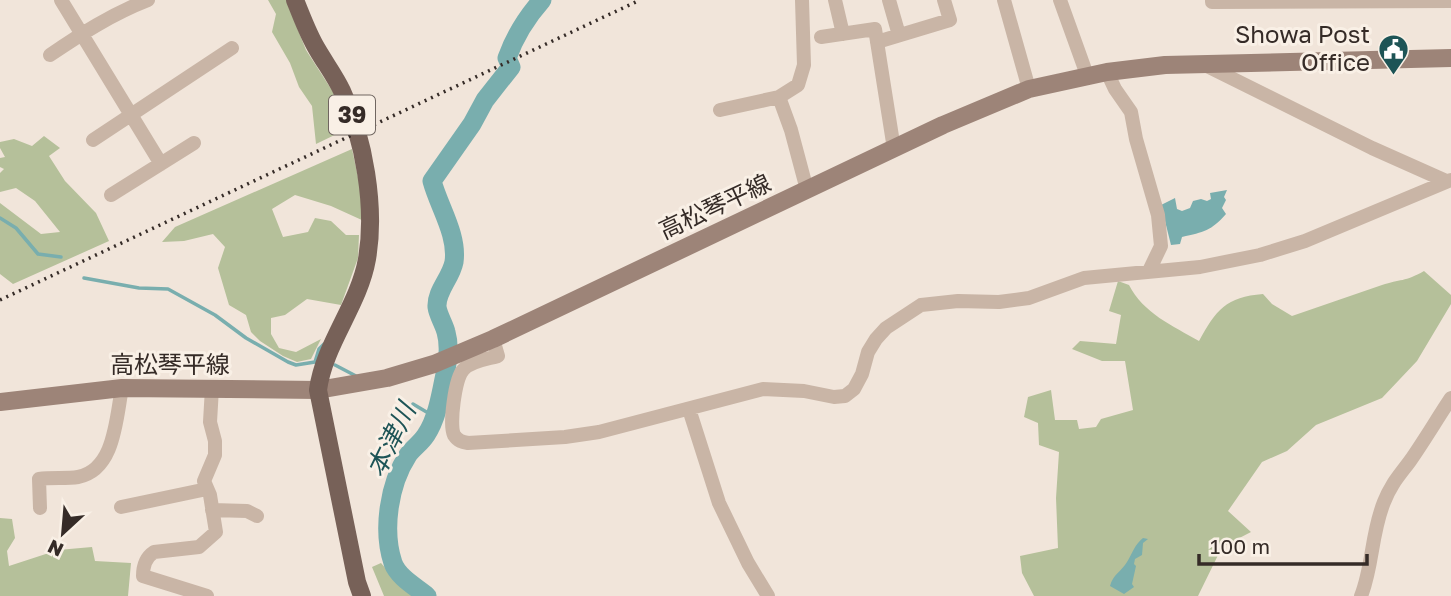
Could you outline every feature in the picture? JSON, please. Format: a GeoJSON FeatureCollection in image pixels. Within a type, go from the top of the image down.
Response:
{"type":"FeatureCollection","features":[{"type":"Feature","properties":{"kind":"main road","name":"39"},"geometry":{"type":"LineString","coordinates":[[295,0],[315,47],[341,89],[352,115],[367,181],[367,260],[321,372],[318,390],[362,596]]}},
{"type":"Feature","properties":{"kind":"main road","name":"高松琴平線"},"geometry":{"type":"LineString","coordinates":[[0,402],[122,388],[318,390],[363,383],[434,364],[493,339],[955,119],[1029,89],[1087,75],[1165,65],[1451,58]]}},
{"type":"Feature","properties":{"kind":"street"},"geometry":{"type":"LineString","coordinates":[[61,0],[161,164]]}},
{"type":"Feature","properties":{"kind":"street"},"geometry":{"type":"LineString","coordinates":[[50,55],[81,34],[148,0]]}},
{"type":"Feature","properties":{"kind":"street"},"geometry":{"type":"LineString","coordinates":[[720,110],[779,97],[798,85],[804,65],[802,0]]}},
{"type":"Feature","properties":{"kind":"street"},"geometry":{"type":"LineString","coordinates":[[835,0],[843,34]]}},
{"type":"Feature","properties":{"kind":"street"},"geometry":{"type":"LineString","coordinates":[[889,0],[899,35]]}},
{"type":"Feature","properties":{"kind":"street"},"geometry":{"type":"LineString","coordinates":[[877,42],[950,20],[944,0]]}},
{"type":"Feature","properties":{"kind":"street"},"geometry":{"type":"LineString","coordinates":[[1004,0],[1029,89]]}},
{"type":"Feature","properties":{"kind":"street"},"geometry":{"type":"LineString","coordinates":[[1060,0],[1087,75]]}},
{"type":"Feature","properties":{"kind":"street"},"geometry":{"type":"LineString","coordinates":[[1212,0],[1451,1]]}},
{"type":"Feature","properties":{"kind":"street"},"geometry":{"type":"LineString","coordinates":[[821,37],[875,29],[894,149]]}},
{"type":"Feature","properties":{"kind":"street"},"geometry":{"type":"LineString","coordinates":[[93,140],[232,48]]}},
{"type":"Feature","properties":{"kind":"street"},"geometry":{"type":"LineString","coordinates":[[1204,64],[1372,148],[1449,180]]}},
{"type":"Feature","properties":{"kind":"street"},"geometry":{"type":"LineString","coordinates":[[1107,72],[1131,112],[1158,215],[1161,246],[1149,271]]}},
{"type":"Feature","properties":{"kind":"street"},"geometry":{"type":"LineString","coordinates":[[779,97],[807,190]]}},
{"type":"Feature","properties":{"kind":"street"},"geometry":{"type":"LineString","coordinates":[[111,195],[194,143]]}},
{"type":"Feature","properties":{"kind":"street"},"geometry":{"type":"LineString","coordinates":[[493,339],[498,356],[469,365],[459,377],[451,424],[459,441],[468,443],[565,437],[599,432],[763,389],[845,396],[854,389],[876,339],[886,328],[921,305],[1029,298],[1084,278],[1200,267],[1259,255],[1350,223],[1449,180]]}},
{"type":"Feature","properties":{"kind":"street"},"geometry":{"type":"LineString","coordinates":[[40,508],[39,479],[79,477],[95,471],[103,463],[111,440],[122,388]]}},
{"type":"Feature","properties":{"kind":"street"},"geometry":{"type":"LineString","coordinates":[[207,596],[143,576],[143,565],[154,552],[199,547],[216,532],[205,477],[215,455],[210,422],[212,388]]}},
{"type":"Feature","properties":{"kind":"street"},"geometry":{"type":"LineString","coordinates":[[1361,596],[1367,581],[1372,537],[1383,503],[1396,477],[1451,398]]}},
{"type":"Feature","properties":{"kind":"street"},"geometry":{"type":"LineString","coordinates":[[689,409],[719,503],[748,563],[768,596]]}},
{"type":"Feature","properties":{"kind":"street"},"geometry":{"type":"LineString","coordinates":[[121,507],[207,489]]}},
{"type":"Feature","properties":{"kind":"street"},"geometry":{"type":"LineString","coordinates":[[212,510],[247,511],[257,516]]}},
{"type":"Feature","properties":{"kind":"green space"},"geometry":{"type":"Polygon","coordinates":[[[268,0],[286,0],[306,50],[333,92],[345,130],[316,144],[312,106],[299,87],[290,63],[272,32],[276,14],[268,0]]]}},
{"type":"Feature","properties":{"kind":"green space"},"geometry":{"type":"Polygon","coordinates":[[[44,136],[60,148],[49,156],[65,181],[96,213],[109,241],[13,284],[0,274],[0,203],[41,234],[60,232],[35,201],[16,188],[0,192],[0,173],[4,169],[0,167],[0,158],[5,157],[0,142],[14,139],[32,146],[44,136]]]}},
{"type":"Feature","properties":{"kind":"green space"},"geometry":{"type":"Polygon","coordinates":[[[352,149],[362,196],[364,221],[331,206],[295,195],[272,209],[283,237],[308,232],[315,218],[331,221],[346,235],[359,235],[358,258],[341,305],[307,299],[285,315],[271,318],[271,334],[279,348],[296,352],[321,339],[311,359],[297,362],[260,341],[251,332],[246,315],[229,305],[218,268],[225,247],[213,234],[184,241],[162,242],[175,227],[352,149]]]}},
{"type":"Feature","properties":{"kind":"green space"},"geometry":{"type":"Polygon","coordinates":[[[1424,271],[1451,295],[1451,304],[1417,361],[1382,398],[1316,425],[1287,451],[1262,462],[1228,511],[1251,532],[1222,547],[1198,596],[1034,596],[1022,573],[1020,556],[1058,548],[1056,498],[1059,452],[1039,445],[1038,423],[1024,417],[1028,397],[1051,390],[1055,420],[1077,420],[1079,429],[1096,427],[1101,419],[1133,410],[1125,361],[1102,361],[1072,349],[1080,341],[1116,344],[1121,315],[1109,311],[1118,281],[1129,285],[1150,311],[1199,341],[1217,313],[1240,298],[1263,294],[1272,304],[1292,316],[1424,271]]]}},
{"type":"Feature","properties":{"kind":"green space"},"geometry":{"type":"Polygon","coordinates":[[[0,518],[12,519],[15,538],[7,551],[9,566],[58,550],[92,547],[95,561],[131,563],[128,596],[0,596],[0,518]]]}},
{"type":"Feature","properties":{"kind":"green space"},"geometry":{"type":"Polygon","coordinates":[[[381,563],[399,584],[414,596],[384,596],[372,567],[381,563]]]}},
{"type":"Feature","properties":{"kind":"water"},"geometry":{"type":"Polygon","coordinates":[[[1227,190],[1222,208],[1226,214],[1221,220],[1207,230],[1182,237],[1180,244],[1171,245],[1161,205],[1175,198],[1177,209],[1182,211],[1190,208],[1193,201],[1211,199],[1210,193],[1227,190]]]}},
{"type":"Feature","properties":{"kind":"water"},"geometry":{"type":"Polygon","coordinates":[[[1143,538],[1148,539],[1143,543],[1142,555],[1135,559],[1132,584],[1134,587],[1124,594],[1110,586],[1111,582],[1143,538]]]}},
{"type":"Feature","properties":{"kind":"waterway","name":"本津川"},"geometry":{"type":"LineString","coordinates":[[427,596],[395,568],[390,550],[388,522],[392,493],[401,467],[433,422],[448,359],[447,337],[437,301],[452,268],[454,252],[451,231],[432,181],[472,124],[485,100],[511,67],[507,58],[514,42],[526,20],[542,0]]}},
{"type":"Feature","properties":{"kind":"waterway"},"geometry":{"type":"LineString","coordinates":[[0,218],[16,228],[38,254],[61,257]]}},
{"type":"Feature","properties":{"kind":"waterway"},"geometry":{"type":"LineString","coordinates":[[84,278],[139,288],[168,289],[215,315],[246,338],[288,362],[296,365],[315,362]]}},
{"type":"Feature","properties":{"kind":"waterway"},"geometry":{"type":"LineString","coordinates":[[315,362],[319,349],[324,344]]}},
{"type":"Feature","properties":{"kind":"waterway"},"geometry":{"type":"LineString","coordinates":[[335,365],[356,376]]}},
{"type":"Feature","properties":{"kind":"waterway"},"geometry":{"type":"LineString","coordinates":[[413,404],[435,417]]}},
{"type":"Feature","properties":{"kind":"railway"},"geometry":{"type":"LineString","coordinates":[[0,300],[640,0]]}},
{"type":"Feature","properties":{"kind":"place","name":"Showa Post Office"},"geometry":{"type":"Point","coordinates":[1393,76]}}]}
